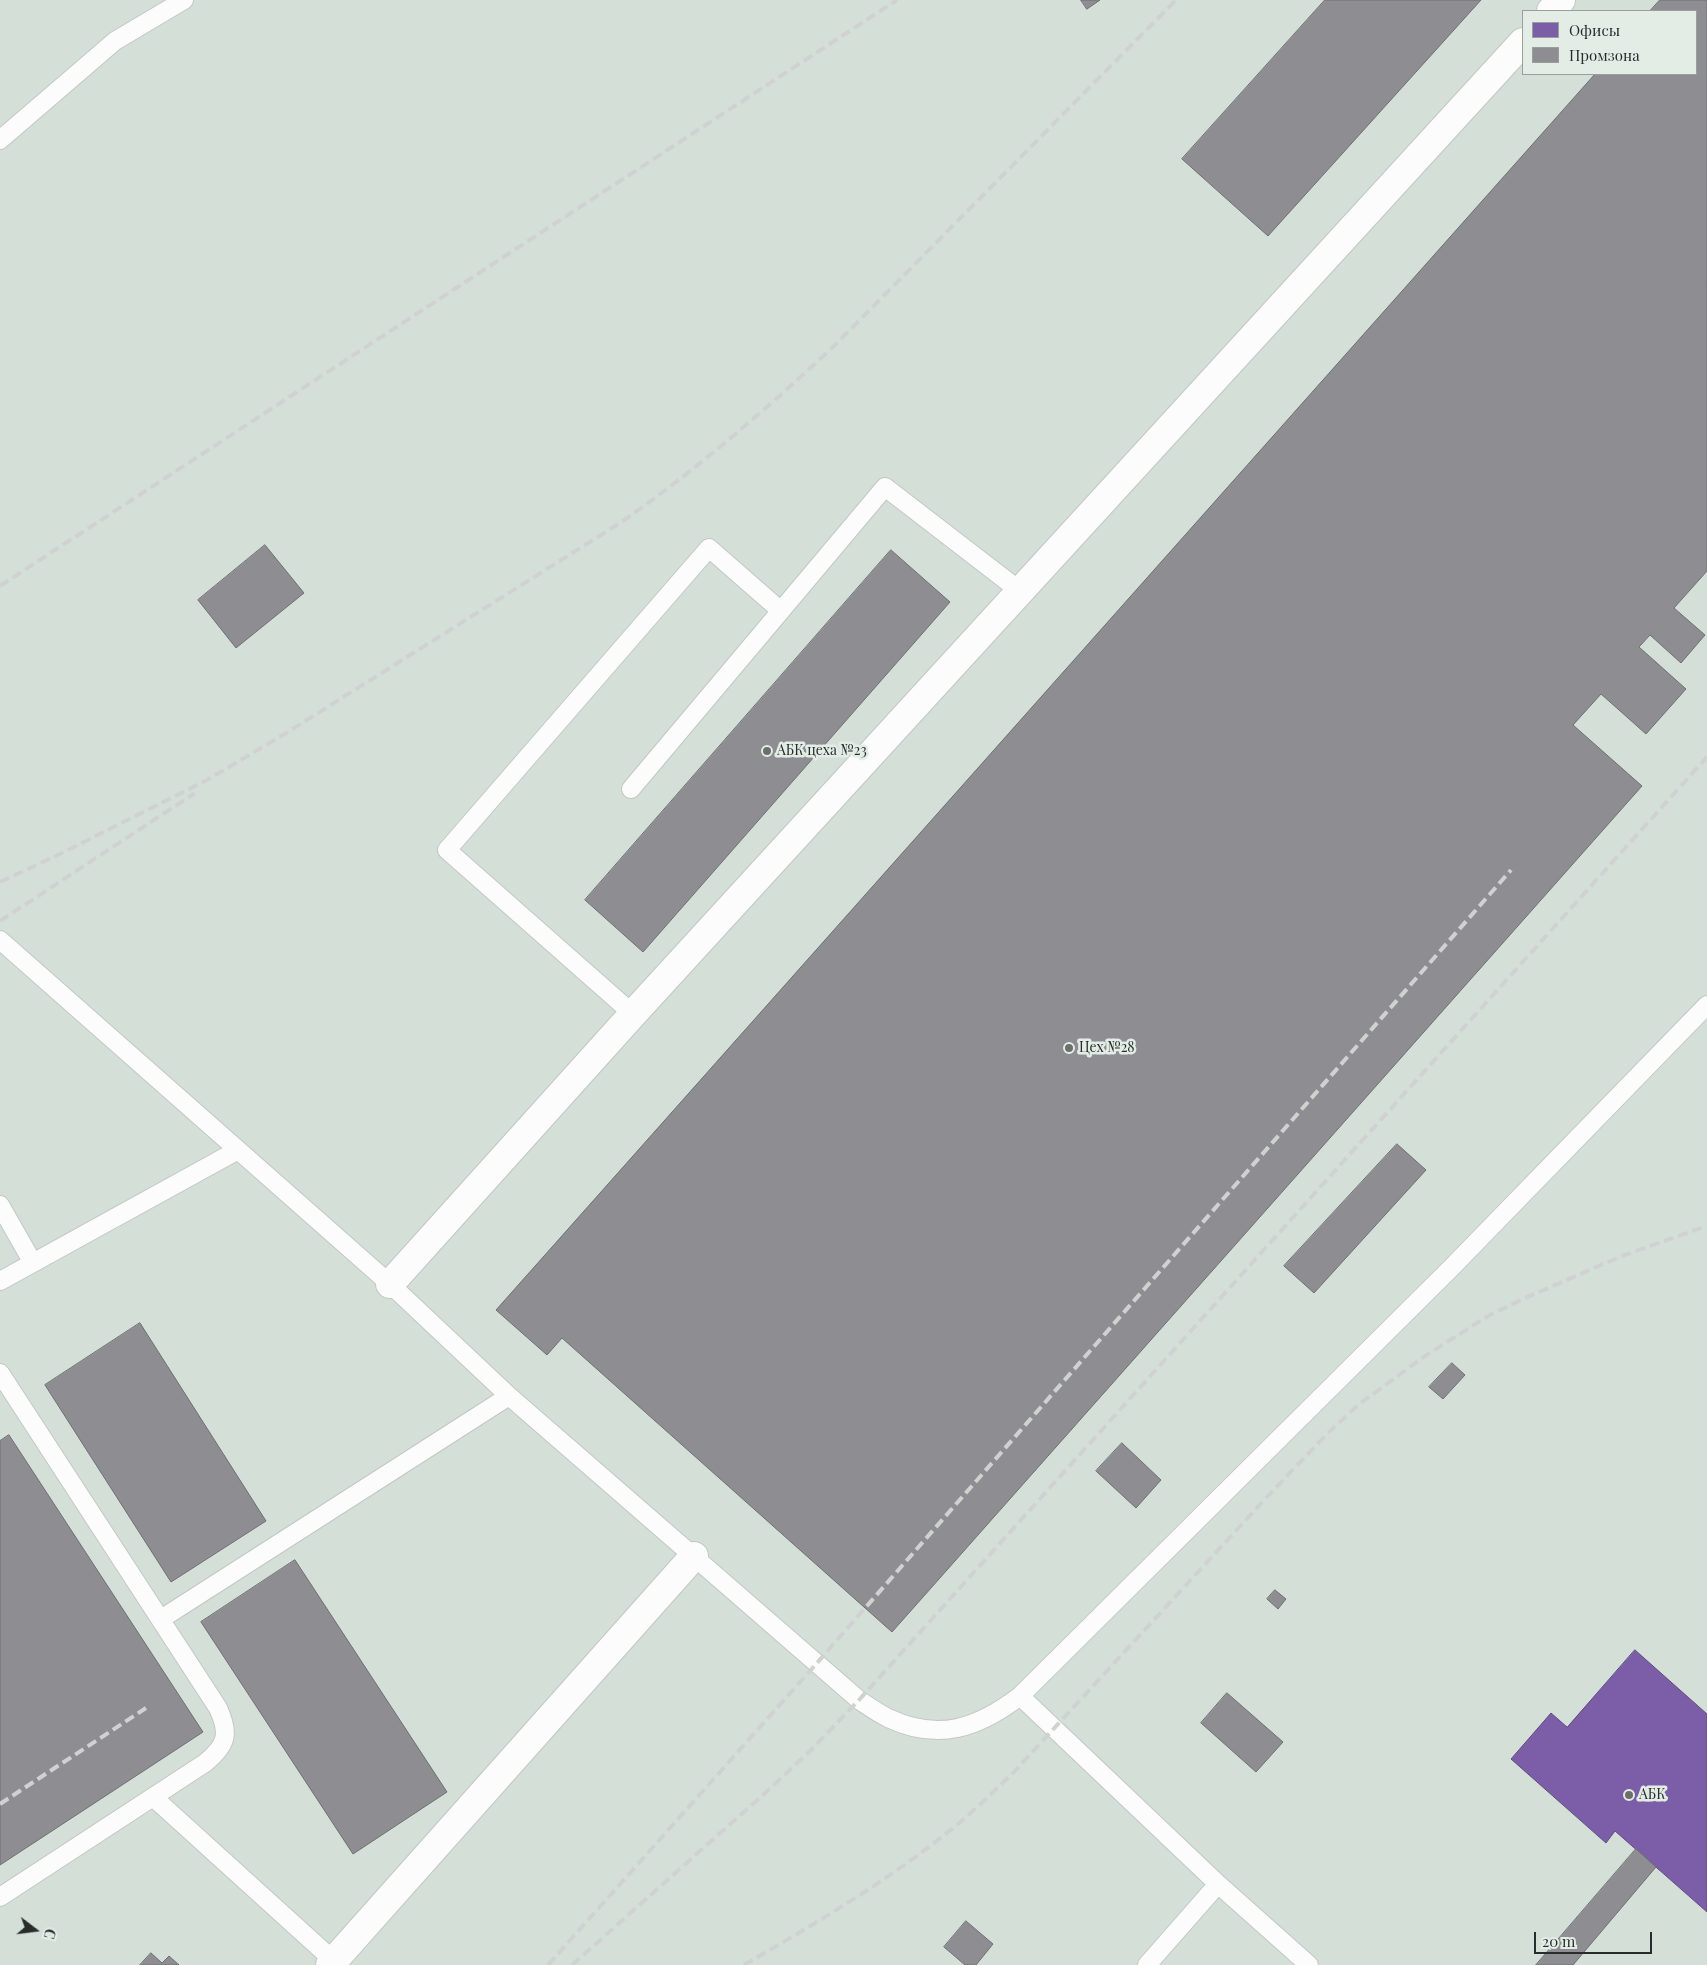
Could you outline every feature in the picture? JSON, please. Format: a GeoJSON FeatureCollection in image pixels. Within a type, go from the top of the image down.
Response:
{"type":"FeatureCollection","features":[{"type":"Feature","properties":{"kind":"street"},"geometry":{"type":"LineString","coordinates":[[1552,10],[1561,0]]}},
{"type":"Feature","properties":{"kind":"street"},"geometry":{"type":"LineString","coordinates":[[390,1284],[634,1014],[1522,43]]}},
{"type":"Feature","properties":{"kind":"street"},"geometry":{"type":"LineString","coordinates":[[332,1963],[694,1556]]}},
{"type":"Feature","properties":{"kind":"lane"},"geometry":{"type":"LineString","coordinates":[[0,140],[115,42],[184,0]]}},
{"type":"Feature","properties":{"kind":"lane"},"geometry":{"type":"LineString","coordinates":[[631,789],[885,487],[1020,591]]}},
{"type":"Feature","properties":{"kind":"lane"},"geometry":{"type":"LineString","coordinates":[[634,1014],[447,850],[709,548],[781,611]]}},
{"type":"Feature","properties":{"kind":"lane"},"geometry":{"type":"LineString","coordinates":[[0,940],[390,1284],[509,1396],[859,1700],[888,1718],[929,1730],[952,1730],[975,1724],[999,1712],[1020,1696],[1471,1248],[1707,1005]]}},
{"type":"Feature","properties":{"kind":"lane"},"geometry":{"type":"LineString","coordinates":[[0,1281],[238,1150]]}},
{"type":"Feature","properties":{"kind":"lane"},"geometry":{"type":"LineString","coordinates":[[0,1205],[33,1263]]}},
{"type":"Feature","properties":{"kind":"lane"},"geometry":{"type":"LineString","coordinates":[[0,1373],[161,1619],[218,1708],[225,1724],[225,1738],[218,1752],[205,1763],[0,1897]]}},
{"type":"Feature","properties":{"kind":"lane"},"geometry":{"type":"LineString","coordinates":[[161,1619],[509,1396]]}},
{"type":"Feature","properties":{"kind":"lane"},"geometry":{"type":"LineString","coordinates":[[1020,1696],[1218,1884],[1309,1965]]}},
{"type":"Feature","properties":{"kind":"lane"},"geometry":{"type":"LineString","coordinates":[[153,1797],[332,1963]]}},
{"type":"Feature","properties":{"kind":"lane"},"geometry":{"type":"LineString","coordinates":[[1147,1965],[1218,1884]]}},
{"type":"Feature","properties":{"kind":"shaded area"},"geometry":{"type":"Polygon","coordinates":[[[0,0],[1707,0],[1707,1965],[0,1965],[0,0]]]}},
{"type":"Feature","properties":{"kind":"building: Офисы","name":"АБК"},"geometry":{"type":"Polygon","coordinates":[[[1635,1650],[1707,1714],[1707,1912],[1615,1831],[1606,1843],[1511,1759],[1551,1713],[1567,1727],[1635,1650]]]}},
{"type":"Feature","properties":{"kind":"building: Промзона"},"geometry":{"type":"Polygon","coordinates":[[[1081,0],[1100,0],[1087,9],[1081,0]]]}},
{"type":"Feature","properties":{"kind":"building: Промзона"},"geometry":{"type":"Polygon","coordinates":[[[1325,0],[1481,0],[1268,236],[1182,159],[1325,0]]]}},
{"type":"Feature","properties":{"kind":"building: Промзона","name":"Цех №28"},"geometry":{"type":"Polygon","coordinates":[[[1660,0],[1707,0],[1707,571],[1674,608],[1705,635],[1681,663],[1650,635],[1639,647],[1686,689],[1646,734],[1601,694],[1573,725],[1642,786],[892,1632],[562,1338],[547,1355],[496,1310],[1594,75],[1697,75],[1697,10],[1651,10],[1660,0]]]}},
{"type":"Feature","properties":{"kind":"building: Промзона"},"geometry":{"type":"Polygon","coordinates":[[[265,545],[304,593],[236,648],[198,600],[265,545]]]}},
{"type":"Feature","properties":{"kind":"building: Промзона","name":"АБК цеха №23"},"geometry":{"type":"Polygon","coordinates":[[[891,550],[950,602],[643,952],[585,900],[891,550]]]}},
{"type":"Feature","properties":{"kind":"building: Промзона"},"geometry":{"type":"Polygon","coordinates":[[[1397,1144],[1426,1170],[1314,1293],[1284,1266],[1397,1144]]]}},
{"type":"Feature","properties":{"kind":"building: Промзона"},"geometry":{"type":"Polygon","coordinates":[[[140,1323],[266,1521],[171,1582],[45,1385],[140,1323]]]}},
{"type":"Feature","properties":{"kind":"building: Промзона"},"geometry":{"type":"Polygon","coordinates":[[[1452,1363],[1465,1375],[1443,1399],[1429,1387],[1452,1363]]]}},
{"type":"Feature","properties":{"kind":"building: Промзона"},"geometry":{"type":"Polygon","coordinates":[[[9,1435],[203,1732],[0,1865],[0,1441],[9,1435]]]}},
{"type":"Feature","properties":{"kind":"building: Промзона"},"geometry":{"type":"Polygon","coordinates":[[[1122,1443],[1161,1480],[1136,1508],[1096,1471],[1122,1443]]]}},
{"type":"Feature","properties":{"kind":"building: Промзона"},"geometry":{"type":"Polygon","coordinates":[[[295,1560],[447,1792],[353,1854],[201,1622],[295,1560]]]}},
{"type":"Feature","properties":{"kind":"building: Промзона"},"geometry":{"type":"Polygon","coordinates":[[[1275,1590],[1286,1599],[1278,1609],[1267,1599],[1275,1590]]]}},
{"type":"Feature","properties":{"kind":"building: Промзона"},"geometry":{"type":"Polygon","coordinates":[[[1227,1693],[1283,1742],[1256,1772],[1201,1723],[1227,1693]]]}},
{"type":"Feature","properties":{"kind":"building: Промзона"},"geometry":{"type":"Polygon","coordinates":[[[1636,1849],[1656,1867],[1573,1965],[1536,1965],[1636,1849]]]}},
{"type":"Feature","properties":{"kind":"building: Промзона"},"geometry":{"type":"Polygon","coordinates":[[[966,1921],[993,1944],[976,1965],[965,1965],[944,1947],[966,1921]]]}},
{"type":"Feature","properties":{"kind":"building: Промзона"},"geometry":{"type":"Polygon","coordinates":[[[151,1953],[162,1963],[169,1956],[179,1965],[140,1965],[151,1953]]]}},
{"type":"Feature","properties":{"kind":"railway"},"geometry":{"type":"LineString","coordinates":[[0,586],[897,0]]}},
{"type":"Feature","properties":{"kind":"railway"},"geometry":{"type":"LineString","coordinates":[[0,882],[207,780],[283,735],[620,523],[648,503],[728,440],[830,350],[1176,0]]}},
{"type":"Feature","properties":{"kind":"railway"},"geometry":{"type":"LineString","coordinates":[[572,1965],[764,1794],[810,1751],[859,1700],[1707,757]]}},
{"type":"Feature","properties":{"kind":"railway"},"geometry":{"type":"LineString","coordinates":[[0,921],[195,793]]}},
{"type":"Feature","properties":{"kind":"railway"},"geometry":{"type":"LineString","coordinates":[[548,1965],[817,1663],[1511,870]]}},
{"type":"Feature","properties":{"kind":"railway"},"geometry":{"type":"LineString","coordinates":[[744,1965],[823,1919],[874,1886],[973,1811],[1013,1773],[1267,1497],[1327,1434],[1358,1405],[1425,1356],[1488,1316],[1622,1256],[1707,1226]]}},
{"type":"Feature","properties":{"kind":"railway"},"geometry":{"type":"LineString","coordinates":[[0,1804],[146,1708]]}},
{"type":"Feature","properties":{"kind":"place","name":"АБК цеха №23"},"geometry":{"type":"Point","coordinates":[767,751]}},
{"type":"Feature","properties":{"kind":"place","name":"Цех №28"},"geometry":{"type":"Point","coordinates":[1069,1048]}},
{"type":"Feature","properties":{"kind":"place","name":"АБК"},"geometry":{"type":"Point","coordinates":[1629,1795]}}]}
